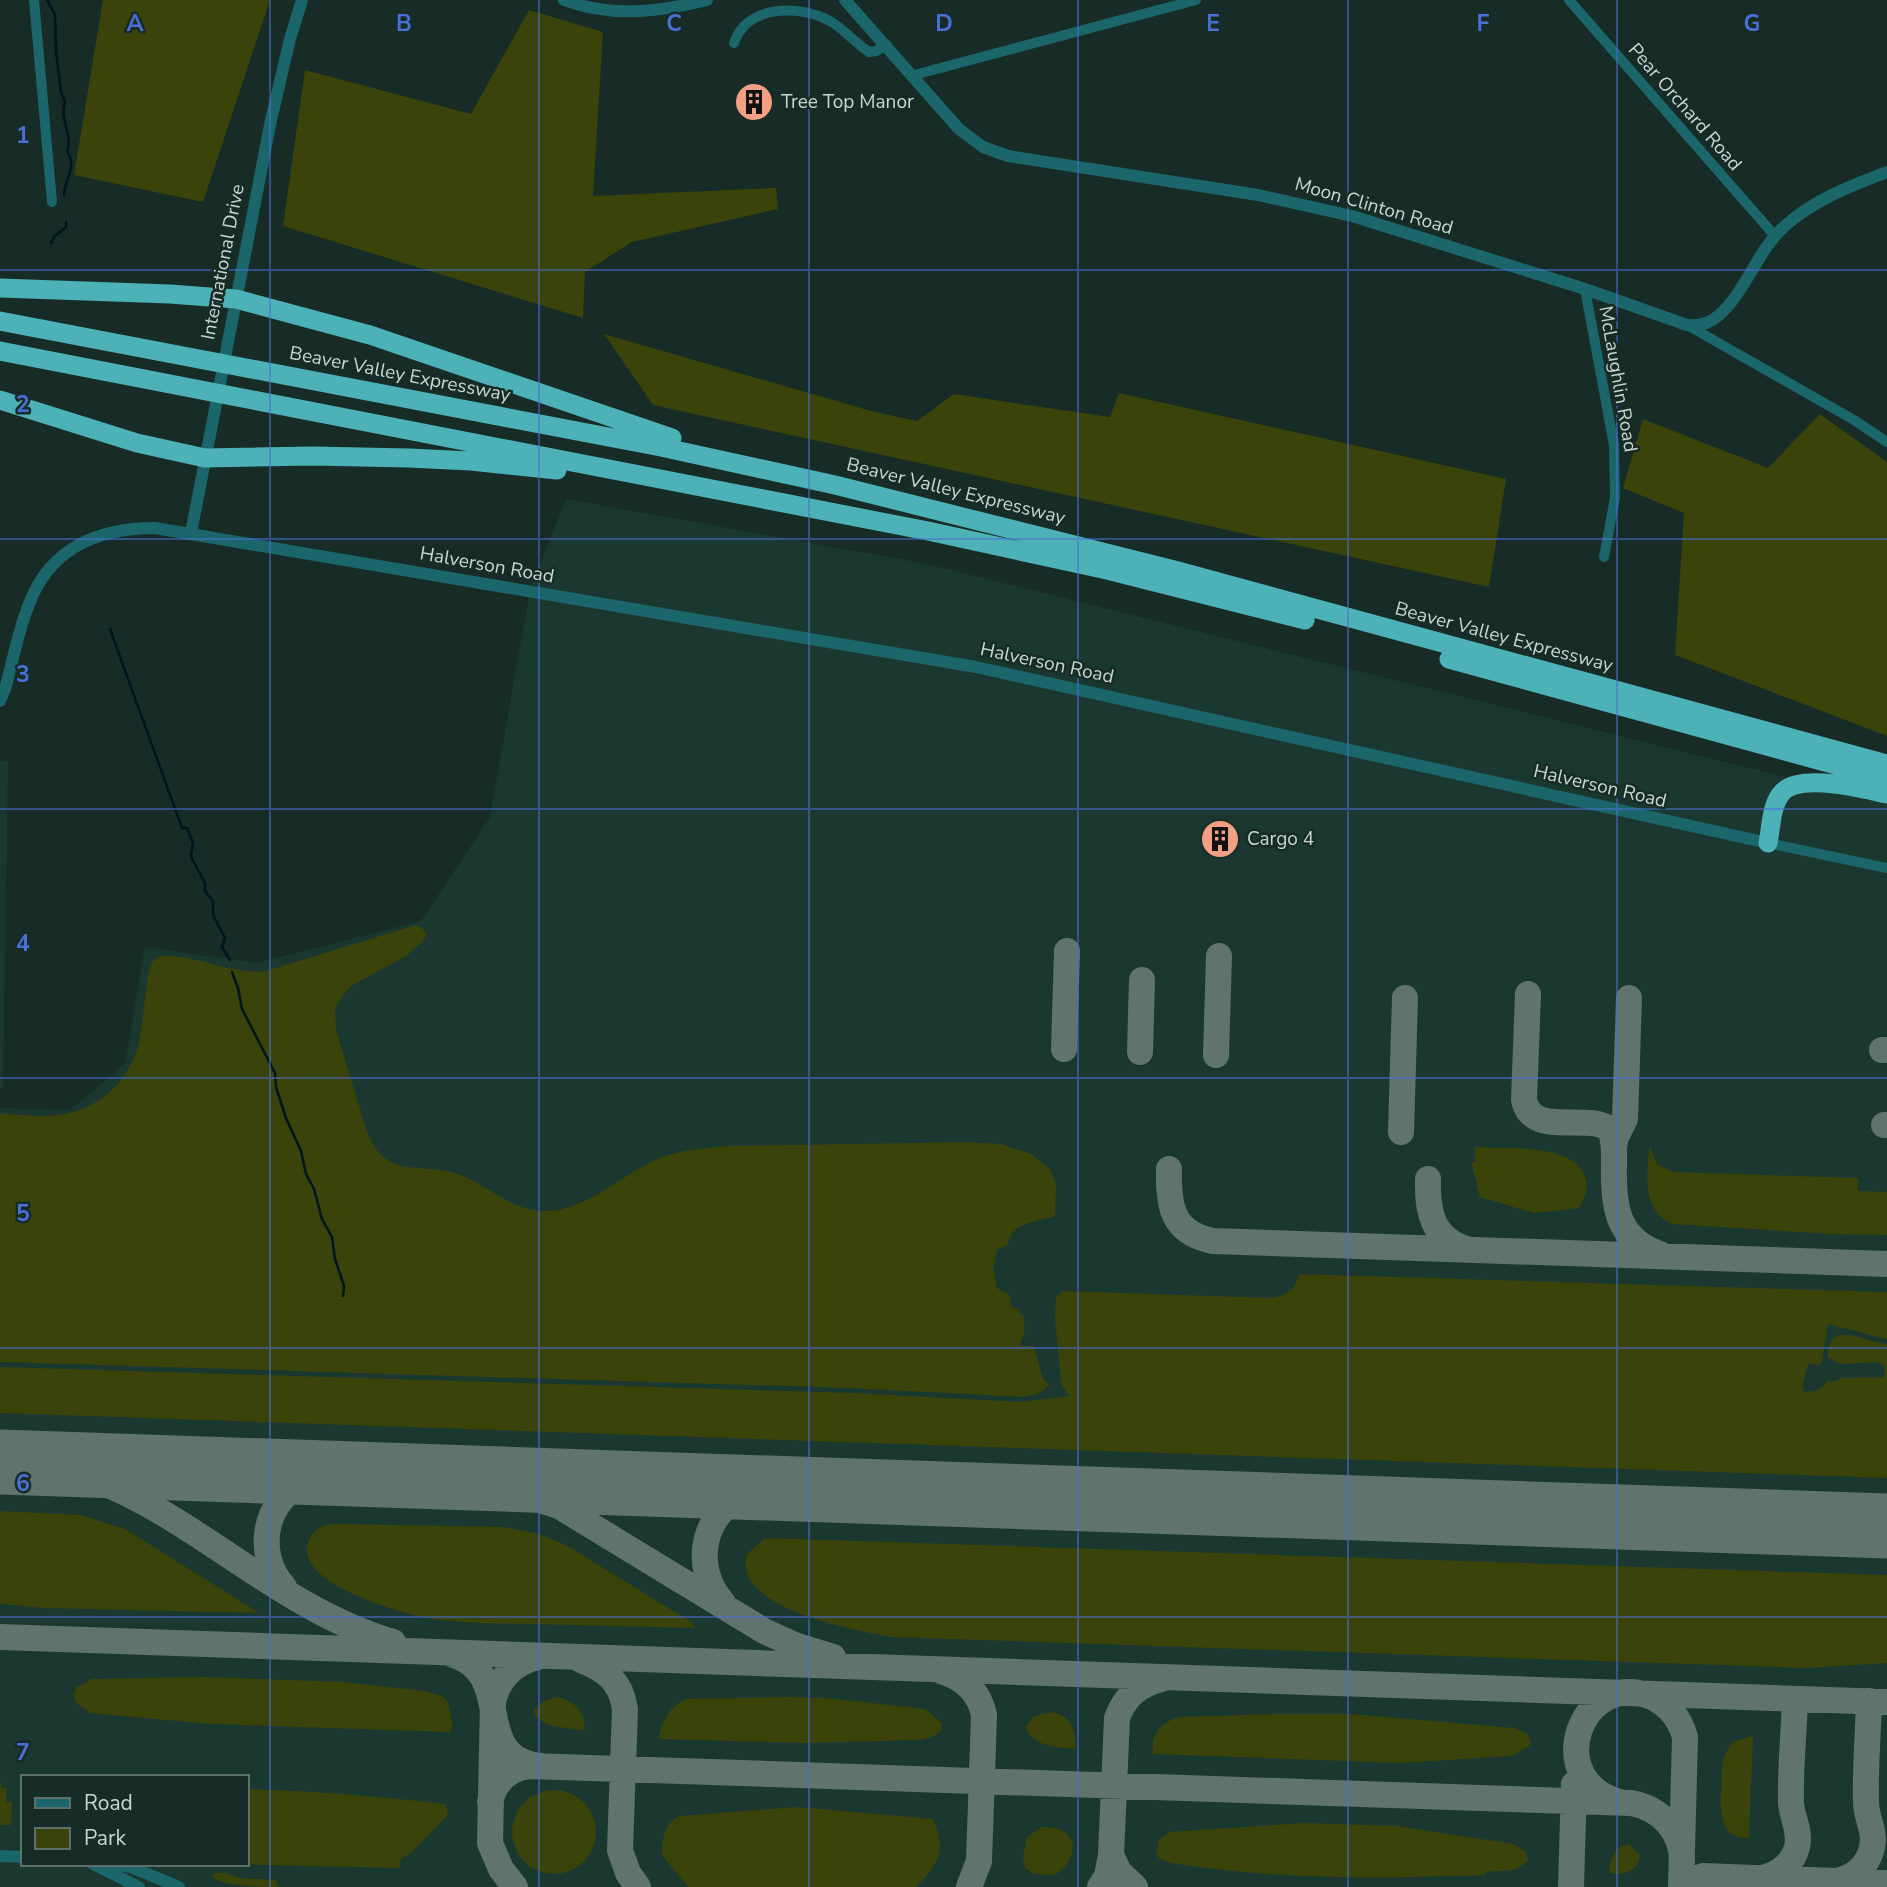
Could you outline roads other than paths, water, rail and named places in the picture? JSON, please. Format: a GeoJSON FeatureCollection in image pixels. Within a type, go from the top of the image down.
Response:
{"type":"FeatureCollection","features":[{"type":"Feature","properties":{"kind":"highway"},"geometry":{"type":"LineString","coordinates":[[0,288],[236,299],[370,335],[637,428],[835,485]]}},
{"type":"Feature","properties":{"kind":"highway","name":"Beaver Valley Expressway"},"geometry":{"type":"LineString","coordinates":[[0,321],[661,447],[835,485],[1178,570],[1887,764]]}},
{"type":"Feature","properties":{"kind":"highway","name":"Beaver Valley Expressway"},"geometry":{"type":"LineString","coordinates":[[0,351],[862,517],[1107,570],[1231,600],[1887,779]]}},
{"type":"Feature","properties":{"kind":"highway"},"geometry":{"type":"LineString","coordinates":[[0,400],[137,443],[205,458],[313,456],[471,461],[543,468],[862,517]]}},
{"type":"Feature","properties":{"kind":"highway"},"geometry":{"type":"LineString","coordinates":[[1769,843],[1773,814],[1780,795],[1794,785],[1830,784],[1887,794]]}},
{"type":"Feature","properties":{"kind":"street"},"geometry":{"type":"LineString","coordinates":[[34,0],[52,202]]}},
{"type":"Feature","properties":{"kind":"street","name":"International Drive"},"geometry":{"type":"LineString","coordinates":[[191,533],[271,120],[302,0]]}},
{"type":"Feature","properties":{"kind":"street"},"geometry":{"type":"LineString","coordinates":[[564,0],[593,9],[622,13],[707,0]]}},
{"type":"Feature","properties":{"kind":"street","name":"Moon Clinton Road"},"geometry":{"type":"LineString","coordinates":[[845,0],[967,136],[1000,154],[1152,177],[1325,209],[1585,289],[1687,325]]}},
{"type":"Feature","properties":{"kind":"street"},"geometry":{"type":"LineString","coordinates":[[914,75],[1196,0]]}},
{"type":"Feature","properties":{"kind":"street","name":"Pear Orchard Road"},"geometry":{"type":"LineString","coordinates":[[1569,0],[1774,236]]}},
{"type":"Feature","properties":{"kind":"street"},"geometry":{"type":"LineString","coordinates":[[734,43],[741,29],[755,17],[789,10],[812,13],[829,21],[869,52],[887,45]]}},
{"type":"Feature","properties":{"kind":"street"},"geometry":{"type":"LineString","coordinates":[[1687,325],[1701,324],[1717,317],[1774,236],[1792,219],[1812,206],[1887,172]]}},
{"type":"Feature","properties":{"kind":"street","name":"McLaughlin Road"},"geometry":{"type":"LineString","coordinates":[[1585,289],[1614,445],[1615,498],[1604,557]]}},
{"type":"Feature","properties":{"kind":"street"},"geometry":{"type":"LineString","coordinates":[[1687,325],[1854,419],[1887,442]]}},
{"type":"Feature","properties":{"kind":"street","name":"Halverson Road"},"geometry":{"type":"LineString","coordinates":[[0,701],[29,604],[41,581],[60,559],[86,540],[123,529],[155,528],[995,671],[1887,868]]}},
{"type":"Feature","properties":{"kind":"street"},"geometry":{"type":"LineString","coordinates":[[0,1856],[21,1857]]}},
{"type":"Feature","properties":{"kind":"street"},"geometry":{"type":"LineString","coordinates":[[97,1866],[139,1887]]}},
{"type":"Feature","properties":{"kind":"street"},"geometry":{"type":"LineString","coordinates":[[126,1866],[162,1883],[178,1887]]}},
{"type":"Feature","properties":{"kind":"waterway"},"geometry":{"type":"LineString","coordinates":[[47,0],[55,15],[56,51],[61,92],[65,102],[64,116],[69,141],[67,152],[71,162],[64,195]]}},
{"type":"Feature","properties":{"kind":"waterway"},"geometry":{"type":"LineString","coordinates":[[51,243],[66,227],[66,222]]}},
{"type":"Feature","properties":{"kind":"waterway"},"geometry":{"type":"LineString","coordinates":[[110,629],[182,828],[187,828],[193,843],[191,857],[205,883],[205,891],[213,901],[213,915],[225,938],[222,947],[230,960]]}},
{"type":"Feature","properties":{"kind":"waterway"},"geometry":{"type":"LineString","coordinates":[[232,972],[242,1009],[275,1073],[276,1087],[286,1118],[301,1151],[322,1219],[332,1237],[335,1259],[344,1286],[343,1296]]}},
{"type":"Feature","properties":{"kind":"place","name":"Tree Top Manor"},"geometry":{"type":"Point","coordinates":[754,102]}},
{"type":"Feature","properties":{"kind":"place","name":"Cargo 4"},"geometry":{"type":"Point","coordinates":[1220,839]}}]}
